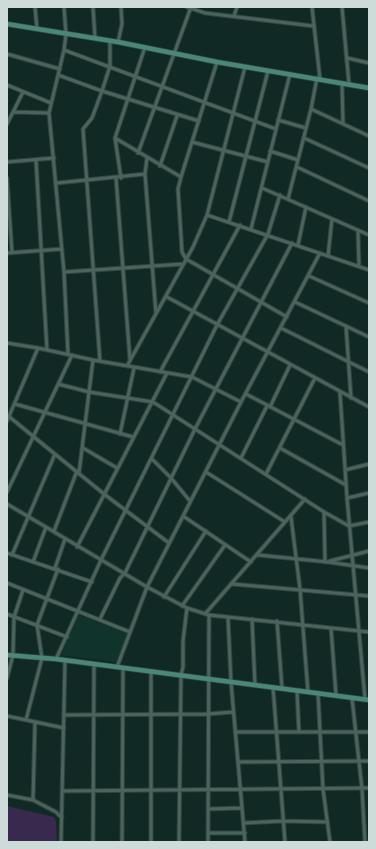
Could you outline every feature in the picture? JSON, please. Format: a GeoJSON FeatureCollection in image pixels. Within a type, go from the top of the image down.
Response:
{"type":"FeatureCollection","features":[{"type":"Feature","properties":{"kind":"street"},"geometry":{"type":"LineString","coordinates":[[35,7],[37,29]]}},
{"type":"Feature","properties":{"kind":"street"},"geometry":{"type":"LineString","coordinates":[[7,492],[46,412],[70,354],[57,183],[49,113],[64,50],[66,34],[64,7]]}},
{"type":"Feature","properties":{"kind":"street"},"geometry":{"type":"LineString","coordinates":[[93,7],[95,38]]}},
{"type":"Feature","properties":{"kind":"street"},"geometry":{"type":"LineString","coordinates":[[118,42],[122,24],[121,7]]}},
{"type":"Feature","properties":{"kind":"street"},"geometry":{"type":"LineString","coordinates":[[187,7],[234,16],[313,26]]}},
{"type":"Feature","properties":{"kind":"street"},"geometry":{"type":"LineString","coordinates":[[234,16],[237,7]]}},
{"type":"Feature","properties":{"kind":"street"},"geometry":{"type":"LineString","coordinates":[[288,199],[318,79],[312,7]]}},
{"type":"Feature","properties":{"kind":"street"},"geometry":{"type":"LineString","coordinates":[[342,7],[349,84]]}},
{"type":"Feature","properties":{"kind":"street"},"geometry":{"type":"LineString","coordinates":[[138,153],[176,53],[191,8]]}},
{"type":"Feature","properties":{"kind":"street"},"geometry":{"type":"LineString","coordinates":[[7,24],[110,40],[217,62],[369,88]]}},
{"type":"Feature","properties":{"kind":"street"},"geometry":{"type":"LineString","coordinates":[[100,361],[83,129],[92,118],[110,66],[110,40]]}},
{"type":"Feature","properties":{"kind":"street"},"geometry":{"type":"LineString","coordinates":[[121,178],[115,138],[129,100],[145,47]]}},
{"type":"Feature","properties":{"kind":"street"},"geometry":{"type":"LineString","coordinates":[[64,50],[276,129]]}},
{"type":"Feature","properties":{"kind":"street"},"geometry":{"type":"LineString","coordinates":[[7,54],[60,69]]}},
{"type":"Feature","properties":{"kind":"street"},"geometry":{"type":"LineString","coordinates":[[347,58],[369,63]]}},
{"type":"Feature","properties":{"kind":"street"},"geometry":{"type":"LineString","coordinates":[[217,62],[206,102],[178,189],[182,252],[186,259],[287,317]]}},
{"type":"Feature","properties":{"kind":"street"},"geometry":{"type":"LineString","coordinates":[[127,366],[166,297],[207,215],[245,67]]}},
{"type":"Feature","properties":{"kind":"street"},"geometry":{"type":"LineString","coordinates":[[229,222],[268,71]]}},
{"type":"Feature","properties":{"kind":"street"},"geometry":{"type":"LineString","coordinates":[[251,229],[290,74]]}},
{"type":"Feature","properties":{"kind":"street"},"geometry":{"type":"LineString","coordinates":[[58,75],[102,92],[177,116],[199,121]]}},
{"type":"Feature","properties":{"kind":"street"},"geometry":{"type":"LineString","coordinates":[[342,83],[343,123]]}},
{"type":"Feature","properties":{"kind":"street"},"geometry":{"type":"LineString","coordinates":[[7,85],[51,103]]}},
{"type":"Feature","properties":{"kind":"street"},"geometry":{"type":"LineString","coordinates":[[7,124],[23,92]]}},
{"type":"Feature","properties":{"kind":"street"},"geometry":{"type":"LineString","coordinates":[[311,109],[369,136]]}},
{"type":"Feature","properties":{"kind":"street"},"geometry":{"type":"LineString","coordinates":[[14,112],[49,113]]}},
{"type":"Feature","properties":{"kind":"street"},"geometry":{"type":"LineString","coordinates":[[160,166],[177,116]]}},
{"type":"Feature","properties":{"kind":"street"},"geometry":{"type":"LineString","coordinates":[[278,120],[306,128]]}},
{"type":"Feature","properties":{"kind":"street"},"geometry":{"type":"LineString","coordinates":[[115,138],[138,153],[181,177]]}},
{"type":"Feature","properties":{"kind":"street"},"geometry":{"type":"LineString","coordinates":[[304,138],[369,168]]}},
{"type":"Feature","properties":{"kind":"street"},"geometry":{"type":"LineString","coordinates":[[192,142],[268,162]]}},
{"type":"Feature","properties":{"kind":"street"},"geometry":{"type":"LineString","coordinates":[[270,151],[298,160]]}},
{"type":"Feature","properties":{"kind":"street"},"geometry":{"type":"LineString","coordinates":[[7,162],[54,158]]}},
{"type":"Feature","properties":{"kind":"street"},"geometry":{"type":"LineString","coordinates":[[147,158],[146,174],[156,314]]}},
{"type":"Feature","properties":{"kind":"street"},"geometry":{"type":"LineString","coordinates":[[36,160],[47,350]]}},
{"type":"Feature","properties":{"kind":"street"},"geometry":{"type":"LineString","coordinates":[[297,167],[369,201]]}},
{"type":"Feature","properties":{"kind":"street"},"geometry":{"type":"LineString","coordinates":[[57,183],[121,178],[146,174]]}},
{"type":"Feature","properties":{"kind":"street"},"geometry":{"type":"LineString","coordinates":[[7,178],[12,252]]}},
{"type":"Feature","properties":{"kind":"street"},"geometry":{"type":"LineString","coordinates":[[116,178],[130,360]]}},
{"type":"Feature","properties":{"kind":"street"},"geometry":{"type":"LineString","coordinates":[[262,188],[369,236]]}},
{"type":"Feature","properties":{"kind":"street"},"geometry":{"type":"LineString","coordinates":[[56,659],[102,560],[217,325],[268,234],[280,196]]}},
{"type":"Feature","properties":{"kind":"street"},"geometry":{"type":"LineString","coordinates":[[298,245],[306,207]]}},
{"type":"Feature","properties":{"kind":"street"},"geometry":{"type":"LineString","coordinates":[[207,215],[268,234],[369,270]]}},
{"type":"Feature","properties":{"kind":"street"},"geometry":{"type":"LineString","coordinates":[[328,256],[332,219]]}},
{"type":"Feature","properties":{"kind":"street"},"geometry":{"type":"LineString","coordinates":[[160,372],[240,225]]}},
{"type":"Feature","properties":{"kind":"street"},"geometry":{"type":"LineString","coordinates":[[358,231],[359,266]]}},
{"type":"Feature","properties":{"kind":"street"},"geometry":{"type":"LineString","coordinates":[[100,619],[120,578],[125,573],[195,429],[292,243]]}},
{"type":"Feature","properties":{"kind":"street"},"geometry":{"type":"LineString","coordinates":[[7,253],[62,249]]}},
{"type":"Feature","properties":{"kind":"street"},"geometry":{"type":"LineString","coordinates":[[117,668],[147,587],[241,402],[320,253]]}},
{"type":"Feature","properties":{"kind":"street"},"geometry":{"type":"LineString","coordinates":[[64,272],[183,264]]}},
{"type":"Feature","properties":{"kind":"street"},"geometry":{"type":"LineString","coordinates":[[309,276],[369,303]]}},
{"type":"Feature","properties":{"kind":"street"},"geometry":{"type":"LineString","coordinates":[[166,297],[340,393],[369,407],[369,412]]}},
{"type":"Feature","properties":{"kind":"street"},"geometry":{"type":"LineString","coordinates":[[295,302],[369,337]]}},
{"type":"Feature","properties":{"kind":"street"},"geometry":{"type":"LineString","coordinates":[[346,326],[351,398]]}},
{"type":"Feature","properties":{"kind":"street"},"geometry":{"type":"LineString","coordinates":[[281,328],[369,372]]}},
{"type":"Feature","properties":{"kind":"street"},"geometry":{"type":"LineString","coordinates":[[7,343],[70,354],[134,368],[192,377],[241,402]]}},
{"type":"Feature","properties":{"kind":"street"},"geometry":{"type":"LineString","coordinates":[[7,421],[38,348]]}},
{"type":"Feature","properties":{"kind":"street"},"geometry":{"type":"LineString","coordinates":[[54,531],[78,472],[83,448],[93,360]]}},
{"type":"Feature","properties":{"kind":"street"},"geometry":{"type":"LineString","coordinates":[[241,458],[290,365]]}},
{"type":"Feature","properties":{"kind":"street"},"geometry":{"type":"LineString","coordinates":[[120,434],[129,398],[134,368]]}},
{"type":"Feature","properties":{"kind":"street"},"geometry":{"type":"LineString","coordinates":[[77,547],[167,373]]}},
{"type":"Feature","properties":{"kind":"street"},"geometry":{"type":"LineString","coordinates":[[266,474],[315,378]]}},
{"type":"Feature","properties":{"kind":"street"},"geometry":{"type":"LineString","coordinates":[[58,384],[89,392],[153,402],[324,512],[349,526],[369,522]]}},
{"type":"Feature","properties":{"kind":"street"},"geometry":{"type":"LineString","coordinates":[[7,655],[65,660],[367,700],[352,566],[340,393]]}},
{"type":"Feature","properties":{"kind":"street"},"geometry":{"type":"LineString","coordinates":[[246,394],[343,445]]}},
{"type":"Feature","properties":{"kind":"street"},"geometry":{"type":"LineString","coordinates":[[15,404],[133,437]]}},
{"type":"Feature","properties":{"kind":"street"},"geometry":{"type":"LineString","coordinates":[[8,416],[104,494],[169,543]]}},
{"type":"Feature","properties":{"kind":"street"},"geometry":{"type":"LineString","coordinates":[[83,448],[117,468]]}},
{"type":"Feature","properties":{"kind":"street"},"geometry":{"type":"LineString","coordinates":[[280,448],[346,485]]}},
{"type":"Feature","properties":{"kind":"street"},"geometry":{"type":"LineString","coordinates":[[12,555],[55,454]]}},
{"type":"Feature","properties":{"kind":"street"},"geometry":{"type":"LineString","coordinates":[[152,459],[171,478],[190,501]]}},
{"type":"Feature","properties":{"kind":"street"},"geometry":{"type":"LineString","coordinates":[[345,470],[369,464]]}},
{"type":"Feature","properties":{"kind":"street"},"geometry":{"type":"LineString","coordinates":[[206,472],[286,522]]}},
{"type":"Feature","properties":{"kind":"street"},"geometry":{"type":"LineString","coordinates":[[347,498],[369,493]]}},
{"type":"Feature","properties":{"kind":"street"},"geometry":{"type":"LineString","coordinates":[[208,842],[209,680],[207,615],[305,499]]}},
{"type":"Feature","properties":{"kind":"street"},"geometry":{"type":"LineString","coordinates":[[7,504],[46,528],[54,531],[77,547],[125,573],[164,597],[187,608],[207,615],[277,621],[369,632]]}},
{"type":"Feature","properties":{"kind":"street"},"geometry":{"type":"LineString","coordinates":[[324,512],[326,562]]}},
{"type":"Feature","properties":{"kind":"street"},"geometry":{"type":"LineString","coordinates":[[183,516],[251,562]]}},
{"type":"Feature","properties":{"kind":"street"},"geometry":{"type":"LineString","coordinates":[[291,517],[300,588],[308,692]]}},
{"type":"Feature","properties":{"kind":"street"},"geometry":{"type":"LineString","coordinates":[[33,562],[46,528]]}},
{"type":"Feature","properties":{"kind":"street"},"geometry":{"type":"LineString","coordinates":[[164,597],[206,531]]}},
{"type":"Feature","properties":{"kind":"street"},"geometry":{"type":"LineString","coordinates":[[26,720],[42,658],[37,625],[48,598],[65,539]]}},
{"type":"Feature","properties":{"kind":"street"},"geometry":{"type":"LineString","coordinates":[[182,606],[226,545]]}},
{"type":"Feature","properties":{"kind":"street"},"geometry":{"type":"LineString","coordinates":[[326,562],[369,551]]}},
{"type":"Feature","properties":{"kind":"street"},"geometry":{"type":"LineString","coordinates":[[7,553],[92,582]]}},
{"type":"Feature","properties":{"kind":"street"},"geometry":{"type":"LineString","coordinates":[[258,554],[369,568]]}},
{"type":"Feature","properties":{"kind":"street"},"geometry":{"type":"LineString","coordinates":[[7,584],[48,598],[130,632]]}},
{"type":"Feature","properties":{"kind":"street"},"geometry":{"type":"LineString","coordinates":[[232,584],[300,588],[369,596]]}},
{"type":"Feature","properties":{"kind":"street"},"geometry":{"type":"LineString","coordinates":[[7,678],[13,655],[14,617],[23,590]]}},
{"type":"Feature","properties":{"kind":"street"},"geometry":{"type":"LineString","coordinates":[[179,842],[181,675],[183,667],[183,641],[187,608]]}},
{"type":"Feature","properties":{"kind":"street"},"geometry":{"type":"LineString","coordinates":[[7,614],[67,637]]}},
{"type":"Feature","properties":{"kind":"street"},"geometry":{"type":"LineString","coordinates":[[228,617],[233,712],[245,842]]}},
{"type":"Feature","properties":{"kind":"street"},"geometry":{"type":"LineString","coordinates":[[252,619],[255,685]]}},
{"type":"Feature","properties":{"kind":"street"},"geometry":{"type":"LineString","coordinates":[[277,621],[282,688]]}},
{"type":"Feature","properties":{"kind":"street"},"geometry":{"type":"LineString","coordinates":[[331,628],[336,696]]}},
{"type":"Feature","properties":{"kind":"street"},"geometry":{"type":"LineString","coordinates":[[61,842],[65,660]]}},
{"type":"Feature","properties":{"kind":"street"},"geometry":{"type":"LineString","coordinates":[[93,842],[92,792],[94,665]]}},
{"type":"Feature","properties":{"kind":"street"},"geometry":{"type":"LineString","coordinates":[[122,842],[123,668]]}},
{"type":"Feature","properties":{"kind":"street"},"geometry":{"type":"LineString","coordinates":[[150,842],[151,672]]}},
{"type":"Feature","properties":{"kind":"street"},"geometry":{"type":"LineString","coordinates":[[273,688],[285,842]]}},
{"type":"Feature","properties":{"kind":"street"},"geometry":{"type":"LineString","coordinates":[[297,691],[299,732]]}},
{"type":"Feature","properties":{"kind":"street"},"geometry":{"type":"LineString","coordinates":[[318,693],[323,789],[330,842]]}},
{"type":"Feature","properties":{"kind":"street"},"geometry":{"type":"LineString","coordinates":[[352,698],[362,789],[365,842]]}},
{"type":"Feature","properties":{"kind":"street"},"geometry":{"type":"LineString","coordinates":[[64,714],[208,714],[233,712]]}},
{"type":"Feature","properties":{"kind":"street"},"geometry":{"type":"LineString","coordinates":[[7,716],[64,728]]}},
{"type":"Feature","properties":{"kind":"street"},"geometry":{"type":"LineString","coordinates":[[33,800],[35,722]]}},
{"type":"Feature","properties":{"kind":"street"},"geometry":{"type":"LineString","coordinates":[[235,732],[369,732]]}},
{"type":"Feature","properties":{"kind":"street"},"geometry":{"type":"LineString","coordinates":[[238,762],[369,761]]}},
{"type":"Feature","properties":{"kind":"street"},"geometry":{"type":"LineString","coordinates":[[63,791],[150,792],[369,788]]}},
{"type":"Feature","properties":{"kind":"street"},"geometry":{"type":"LineString","coordinates":[[7,796],[33,800],[56,812],[62,818]]}},
{"type":"Feature","properties":{"kind":"street"},"geometry":{"type":"LineString","coordinates":[[208,809],[242,808]]}},
{"type":"Feature","properties":{"kind":"street"},"geometry":{"type":"LineString","coordinates":[[364,819],[369,819]]}},
{"type":"Feature","properties":{"kind":"street"},"geometry":{"type":"LineString","coordinates":[[244,823],[283,821],[327,822]]}},
{"type":"Feature","properties":{"kind":"street"},"geometry":{"type":"LineString","coordinates":[[208,833],[245,833]]}},
{"type":"Feature","properties":{"kind":"shaded area"},"geometry":{"type":"Polygon","coordinates":[[[79,615],[129,634],[116,662],[61,655],[79,615]]]}},
{"type":"Feature","properties":{"kind":"shaded area"},"geometry":{"type":"Polygon","coordinates":[[[7,806],[54,817],[56,821],[57,842],[7,842],[7,806]]]}}]}
